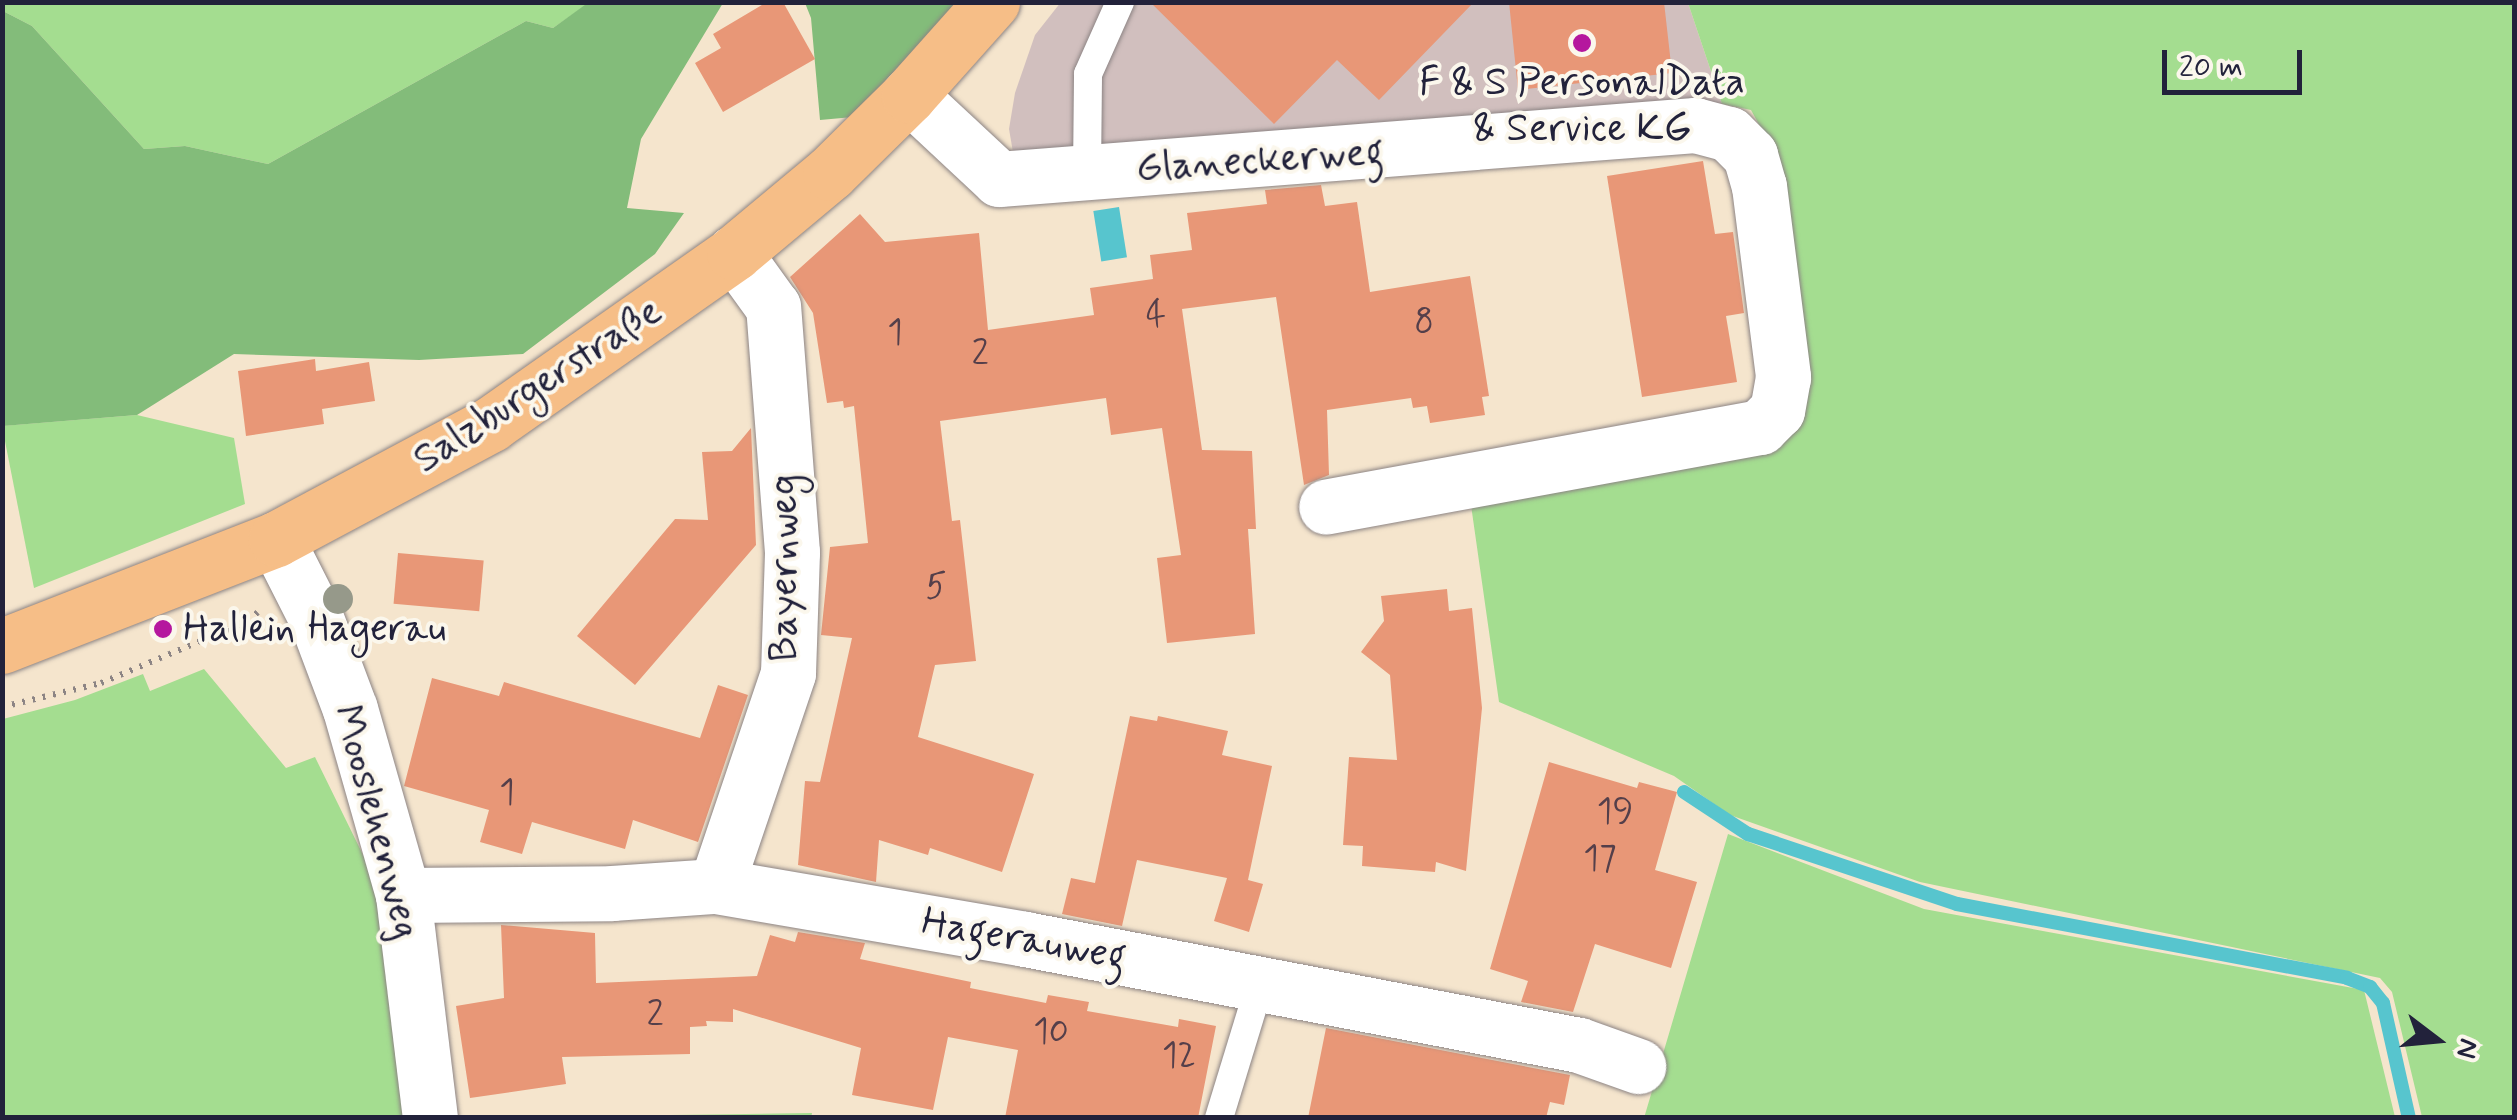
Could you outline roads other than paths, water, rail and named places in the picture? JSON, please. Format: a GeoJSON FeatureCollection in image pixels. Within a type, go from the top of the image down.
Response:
{"type":"FeatureCollection","features":[{"type":"Feature","properties":{"kind":"main road","name":"Salzburgerstraße"},"geometry":{"type":"LineString","coordinates":[[2,646],[156,589],[286,559],[492,424],[734,253],[830,173],[910,95],[992,2]]}},
{"type":"Feature","properties":{"kind":"street","name":"Glaneckerweg"},"geometry":{"type":"LineString","coordinates":[[910,95],[999,179],[1695,125],[1729,134],[1750,155],[1758,186],[1782,377],[1777,410],[1760,427],[1326,508]]}},
{"type":"Feature","properties":{"kind":"street","name":"Bayernweg"},"geometry":{"type":"LineString","coordinates":[[716,886],[788,673],[792,552],[773,307],[734,253]]}},
{"type":"Feature","properties":{"kind":"street","name":"Mooslehenweg"},"geometry":{"type":"LineString","coordinates":[[286,559],[350,709],[403,895],[430,1118]]}},
{"type":"Feature","properties":{"kind":"street","name":"Hagerauweg"},"geometry":{"type":"LineString","coordinates":[[403,895],[612,893],[716,886],[1579,1046],[1638,1066]]}},
{"type":"Feature","properties":{"kind":"lane"},"geometry":{"type":"LineString","coordinates":[[1087,174],[1088,74],[1120,2]]}},
{"type":"Feature","properties":{"kind":"lane"},"geometry":{"type":"LineString","coordinates":[[1219,1118],[1260,984]]}},
{"type":"Feature","properties":{"kind":"water"},"geometry":{"type":"Polygon","coordinates":[[[1119,207],[1127,257],[1101,261],[1093,211],[1119,207]]]}},
{"type":"Feature","properties":{"kind":"waterway"},"geometry":{"type":"LineString","coordinates":[[1684,792],[1748,834],[1957,904],[2347,978],[2370,987],[2383,1003],[2409,1118]]}},
{"type":"Feature","properties":{"kind":"place","name":"F & S PersonalData & Service KG"},"geometry":{"type":"Point","coordinates":[1582,43]}},
{"type":"Feature","properties":{"kind":"place","name":"Hallein Hagerau"},"geometry":{"type":"Point","coordinates":[163,629]}}]}
